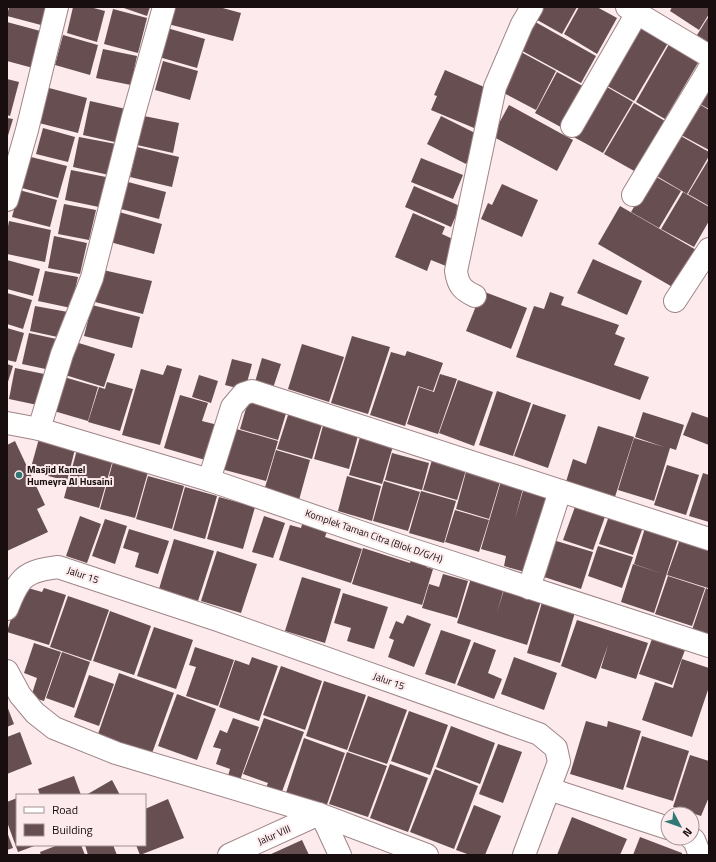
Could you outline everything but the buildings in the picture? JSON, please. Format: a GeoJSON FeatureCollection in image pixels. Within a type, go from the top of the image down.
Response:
{"type":"FeatureCollection","features":[{"type":"Feature","properties":{"kind":"street"},"geometry":{"type":"LineString","coordinates":[[7,200],[27,130],[57,7]]}},
{"type":"Feature","properties":{"kind":"street"},"geometry":{"type":"LineString","coordinates":[[39,429],[62,354],[92,278],[133,117],[164,7]]}},
{"type":"Feature","properties":{"kind":"street"},"geometry":{"type":"LineString","coordinates":[[475,296],[464,291],[460,287],[456,271],[495,87],[522,24],[532,7]]}},
{"type":"Feature","properties":{"kind":"street"},"geometry":{"type":"LineString","coordinates":[[572,126],[632,10],[709,56]]}},
{"type":"Feature","properties":{"kind":"street"},"geometry":{"type":"LineString","coordinates":[[633,195],[709,69]]}},
{"type":"Feature","properties":{"kind":"street"},"geometry":{"type":"LineString","coordinates":[[675,301],[709,249]]}},
{"type":"Feature","properties":{"kind":"street"},"geometry":{"type":"LineString","coordinates":[[209,480],[232,407],[243,394],[252,391],[709,540]]}},
{"type":"Feature","properties":{"kind":"street","name":"Komplek Taman Citra (Blok D/G/H)"},"geometry":{"type":"LineString","coordinates":[[7,423],[39,429],[209,480],[529,588],[709,646]]}},
{"type":"Feature","properties":{"kind":"street"},"geometry":{"type":"LineString","coordinates":[[529,588],[560,491]]}},
{"type":"Feature","properties":{"kind":"street","name":"Jalur 15"},"geometry":{"type":"LineString","coordinates":[[7,609],[12,597],[26,575],[41,569],[58,567],[218,620],[539,734],[556,748],[559,762],[524,855]]}},
{"type":"Feature","properties":{"kind":"street"},"geometry":{"type":"LineString","coordinates":[[7,671],[25,701],[35,713],[54,728],[116,753],[320,815],[427,855]]}},
{"type":"Feature","properties":{"kind":"street"},"geometry":{"type":"LineString","coordinates":[[549,790],[660,825]]}},
{"type":"Feature","properties":{"kind":"street"},"geometry":{"type":"LineString","coordinates":[[320,815],[340,855]]}},
{"type":"Feature","properties":{"kind":"street","name":"Jalur VIII"},"geometry":{"type":"LineString","coordinates":[[230,855],[320,815]]}},
{"type":"Feature","properties":{"kind":"place","name":"Masjid Kamel Humeyra Al Husaini"},"geometry":{"type":"Point","coordinates":[19,475]}}]}
